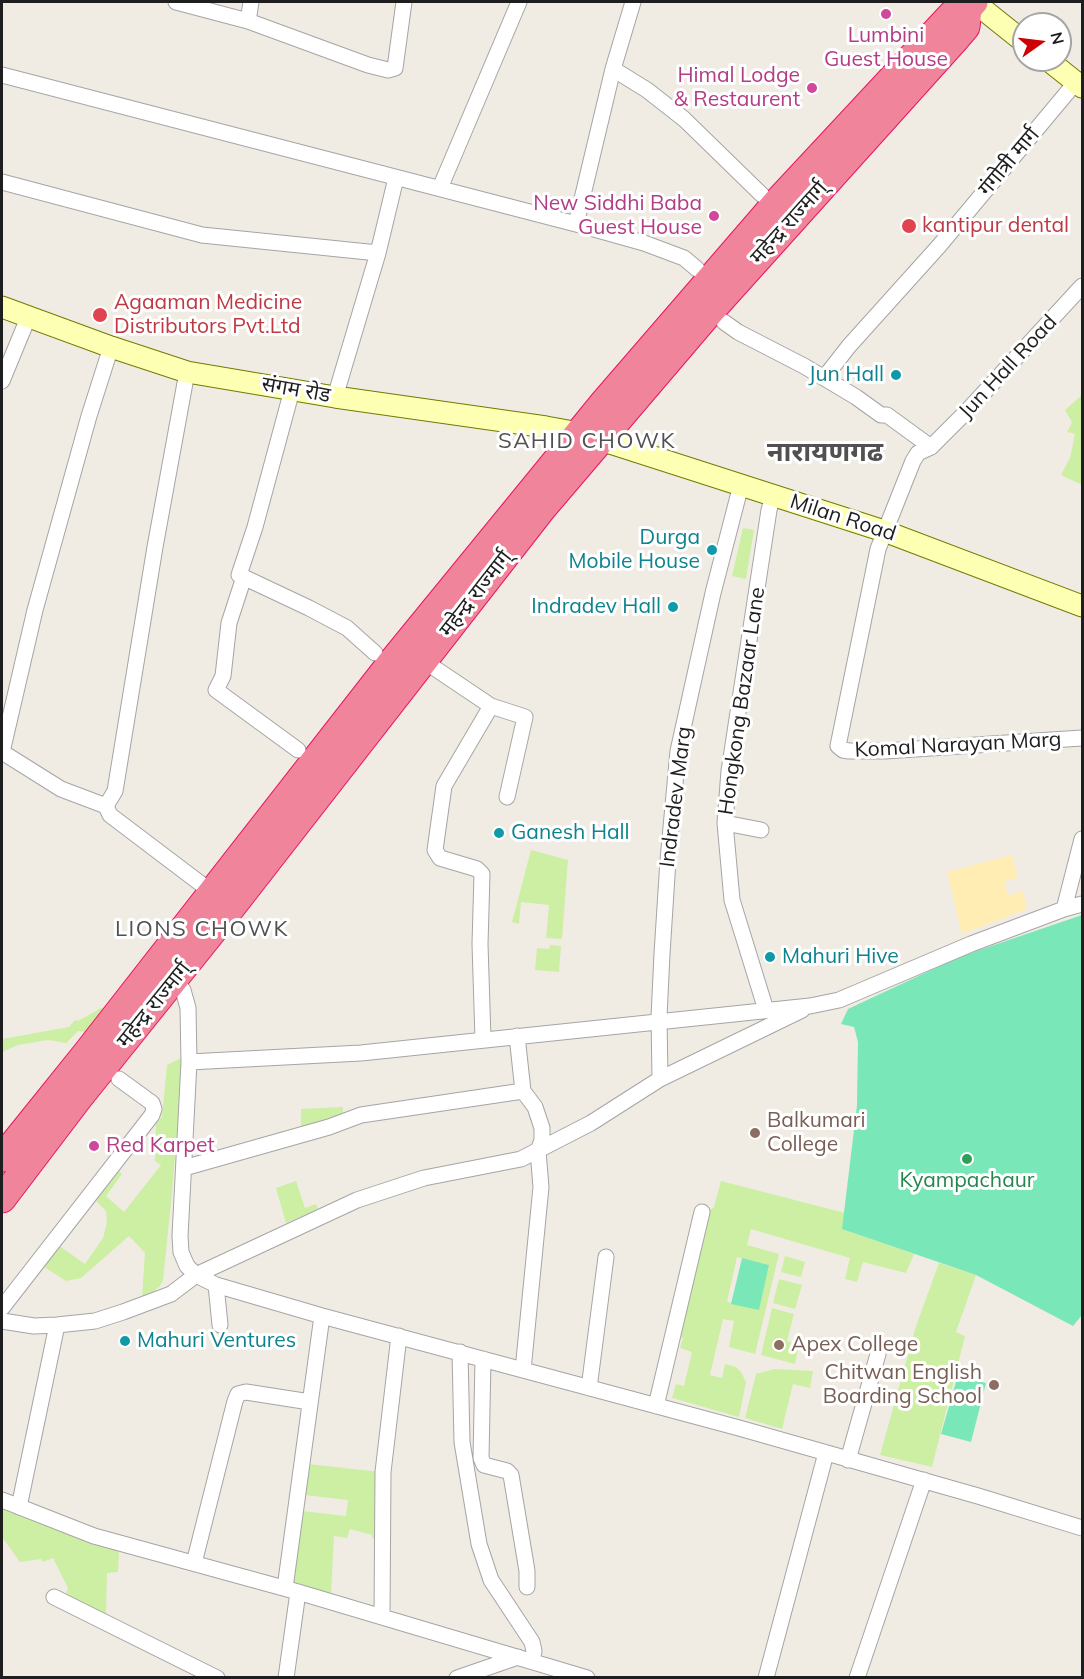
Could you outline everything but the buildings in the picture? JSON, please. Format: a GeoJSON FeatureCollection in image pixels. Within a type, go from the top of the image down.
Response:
{"type":"FeatureCollection","features":[{"type":"Feature","properties":{"kind":"highway","name":"महेन्द्र राज्मार्ग्"},"geometry":{"type":"LineString","coordinates":[[2,1198],[78,1099],[167,970],[222,899],[390,664],[589,437],[710,312],[954,41],[966,27],[972,4]]}},
{"type":"Feature","properties":{"kind":"highway","name":"महेन्द्र राज्मार्ग्"},"geometry":{"type":"LineString","coordinates":[[222,899],[424,661],[542,509],[589,437]]}},
{"type":"Feature","properties":{"kind":"highway","name":"महेन्द्र राज्मार्ग्"},"geometry":{"type":"LineString","coordinates":[[2,1158],[167,970]]}},
{"type":"Feature","properties":{"kind":"street"},"geometry":{"type":"LineString","coordinates":[[176,2],[248,21],[368,65],[388,70],[395,68],[404,2]]}},
{"type":"Feature","properties":{"kind":"street"},"geometry":{"type":"LineString","coordinates":[[248,21],[250,2]]}},
{"type":"Feature","properties":{"kind":"street"},"geometry":{"type":"LineString","coordinates":[[440,188],[519,2]]}},
{"type":"Feature","properties":{"kind":"street"},"geometry":{"type":"LineString","coordinates":[[576,224],[613,69],[633,2]]}},
{"type":"Feature","properties":{"kind":"street"},"geometry":{"type":"LineString","coordinates":[[972,4],[1012,33]]}},
{"type":"Feature","properties":{"kind":"street"},"geometry":{"type":"LineString","coordinates":[[613,69],[647,90],[684,119],[762,195]]}},
{"type":"Feature","properties":{"kind":"street"},"geometry":{"type":"LineString","coordinates":[[1063,72],[1079,85]]}},
{"type":"Feature","properties":{"kind":"street"},"geometry":{"type":"LineString","coordinates":[[2,75],[576,224],[674,254],[684,258],[697,269]]}},
{"type":"Feature","properties":{"kind":"street","name":"गंगोत्री मार्ग"},"geometry":{"type":"LineString","coordinates":[[824,378],[862,330],[939,246],[1079,85]]}},
{"type":"Feature","properties":{"kind":"street"},"geometry":{"type":"LineString","coordinates":[[335,397],[378,253],[396,178]]}},
{"type":"Feature","properties":{"kind":"street"},"geometry":{"type":"LineString","coordinates":[[2,182],[202,235],[378,253]]}},
{"type":"Feature","properties":{"kind":"street","name":"Jun Hall Road"},"geometry":{"type":"LineString","coordinates":[[884,531],[918,453],[931,447],[1010,366],[1083,286]]}},
{"type":"Feature","properties":{"kind":"street","name":"संगम रोड"},"geometry":{"type":"LineString","coordinates":[[2,307],[187,372],[589,437]]}},
{"type":"Feature","properties":{"kind":"street"},"geometry":{"type":"LineString","coordinates":[[2,381],[28,318]]}},
{"type":"Feature","properties":{"kind":"street"},"geometry":{"type":"LineString","coordinates":[[724,322],[738,332],[824,378],[881,415],[887,415],[931,447]]}},
{"type":"Feature","properties":{"kind":"street"},"geometry":{"type":"LineString","coordinates":[[111,347],[35,610],[2,752],[61,789],[106,806],[110,815],[222,899]]}},
{"type":"Feature","properties":{"kind":"street"},"geometry":{"type":"LineString","coordinates":[[106,806],[115,790],[154,547],[187,372]]}},
{"type":"Feature","properties":{"kind":"street"},"geometry":{"type":"LineString","coordinates":[[292,390],[255,527],[239,575],[347,628],[375,653]]}},
{"type":"Feature","properties":{"kind":"street","name":"Milan Road"},"geometry":{"type":"LineString","coordinates":[[589,437],[884,531],[1083,606]]}},
{"type":"Feature","properties":{"kind":"street","name":"Indradev Marg"},"geometry":{"type":"LineString","coordinates":[[660,1079],[659,1021],[668,860],[678,751],[713,593],[741,485]]}},
{"type":"Feature","properties":{"kind":"street","name":"Hongkong Bazaar Lane"},"geometry":{"type":"LineString","coordinates":[[766,1010],[732,900],[725,823],[729,771],[767,521],[773,496]]}},
{"type":"Feature","properties":{"kind":"street","name":"Komal Narayan Marg"},"geometry":{"type":"LineString","coordinates":[[884,531],[878,549],[838,746],[849,752],[885,751],[1083,738]]}},
{"type":"Feature","properties":{"kind":"street"},"geometry":{"type":"LineString","coordinates":[[244,578],[229,623],[223,676],[216,690],[298,750]]}},
{"type":"Feature","properties":{"kind":"street"},"geometry":{"type":"LineString","coordinates":[[424,661],[491,706],[523,716],[526,720],[507,797]]}},
{"type":"Feature","properties":{"kind":"street"},"geometry":{"type":"LineString","coordinates":[[483,1039],[480,944],[482,874],[477,869],[440,858],[435,850],[444,786],[491,706]]}},
{"type":"Feature","properties":{"kind":"street"},"geometry":{"type":"LineString","coordinates":[[725,823],[761,830]]}},
{"type":"Feature","properties":{"kind":"street"},"geometry":{"type":"LineString","coordinates":[[1064,909],[1083,838]]}},
{"type":"Feature","properties":{"kind":"street"},"geometry":{"type":"LineString","coordinates":[[189,1062],[361,1053],[810,1006],[839,1000],[971,944],[1083,904]]}},
{"type":"Feature","properties":{"kind":"street"},"geometry":{"type":"LineString","coordinates":[[167,970],[183,990],[188,1008],[189,1062],[180,1236],[181,1252],[187,1266],[196,1275],[216,1285],[322,1316],[924,1480],[1083,1528]]}},
{"type":"Feature","properties":{"kind":"street"},"geometry":{"type":"LineString","coordinates":[[2,1321],[34,1326],[95,1321],[171,1294],[196,1275],[367,1197],[424,1178],[521,1159],[591,1123],[660,1079],[810,1006]]}},
{"type":"Feature","properties":{"kind":"street"},"geometry":{"type":"LineString","coordinates":[[517,1036],[523,1091],[535,1107],[542,1128],[542,1140],[538,1151],[541,1187],[523,1370]]}},
{"type":"Feature","properties":{"kind":"street"},"geometry":{"type":"LineString","coordinates":[[2,1308],[152,1115],[154,1109],[152,1103],[119,1079]]}},
{"type":"Feature","properties":{"kind":"street"},"geometry":{"type":"LineString","coordinates":[[184,1168],[328,1127],[361,1115],[523,1091]]}},
{"type":"Feature","properties":{"kind":"street"},"geometry":{"type":"LineString","coordinates":[[656,1406],[702,1212]]}},
{"type":"Feature","properties":{"kind":"street"},"geometry":{"type":"LineString","coordinates":[[589,1388],[606,1257]]}},
{"type":"Feature","properties":{"kind":"street"},"geometry":{"type":"LineString","coordinates":[[216,1285],[220,1325]]}},
{"type":"Feature","properties":{"kind":"street"},"geometry":{"type":"LineString","coordinates":[[285,1677],[310,1402],[322,1316]]}},
{"type":"Feature","properties":{"kind":"street"},"geometry":{"type":"LineString","coordinates":[[19,1507],[57,1325]]}},
{"type":"Feature","properties":{"kind":"street"},"geometry":{"type":"LineString","coordinates":[[382,1617],[383,1472],[399,1336]]}},
{"type":"Feature","properties":{"kind":"street"},"geometry":{"type":"LineString","coordinates":[[457,1677],[525,1659],[534,1652],[532,1642],[494,1586],[479,1544],[462,1443],[460,1352]]}},
{"type":"Feature","properties":{"kind":"street"},"geometry":{"type":"LineString","coordinates":[[848,1460],[878,1354]]}},
{"type":"Feature","properties":{"kind":"street"},"geometry":{"type":"LineString","coordinates":[[483,1359],[481,1458],[484,1465],[511,1475],[525,1559],[527,1587]]}},
{"type":"Feature","properties":{"kind":"street"},"geometry":{"type":"LineString","coordinates":[[194,1563],[238,1394],[246,1392],[310,1402]]}},
{"type":"Feature","properties":{"kind":"street"},"geometry":{"type":"LineString","coordinates":[[766,1677],[826,1454]]}},
{"type":"Feature","properties":{"kind":"street"},"geometry":{"type":"LineString","coordinates":[[857,1677],[924,1480]]}},
{"type":"Feature","properties":{"kind":"street"},"geometry":{"type":"LineString","coordinates":[[2,1500],[94,1536],[292,1590],[587,1677]]}},
{"type":"Feature","properties":{"kind":"street"},"geometry":{"type":"LineString","coordinates":[[54,1597],[218,1677]]}},
{"type":"Feature","properties":{"kind":"green space"},"geometry":{"type":"Polygon","coordinates":[[[1082,395],[1082,485],[1061,475],[1070,458],[1075,434],[1067,432],[1072,422],[1065,410],[1082,395]]]}},
{"type":"Feature","properties":{"kind":"green space"},"geometry":{"type":"Polygon","coordinates":[[[743,528],[754,530],[746,579],[732,576],[743,528]]]}},
{"type":"Feature","properties":{"kind":"green space"},"geometry":{"type":"Polygon","coordinates":[[[531,850],[568,860],[562,939],[546,938],[549,905],[521,902],[519,924],[512,922],[531,850]]]}},
{"type":"Feature","properties":{"kind":"green space","name":"Kyampachaur"},"geometry":{"type":"Polygon","coordinates":[[[1082,915],[1082,1315],[1073,1326],[976,1275],[842,1229],[857,1105],[858,1042],[854,1027],[841,1024],[848,1009],[959,957],[1082,915]]]}},
{"type":"Feature","properties":{"kind":"green space"},"geometry":{"type":"Polygon","coordinates":[[[550,945],[561,946],[559,972],[535,970],[537,948],[549,949],[550,945]]]}},
{"type":"Feature","properties":{"kind":"green space"},"geometry":{"type":"Polygon","coordinates":[[[101,1008],[105,1009],[92,1033],[78,1031],[66,1043],[48,1040],[18,1045],[2,1052],[2,1039],[69,1027],[75,1020],[78,1021],[101,1008]]]}},
{"type":"Feature","properties":{"kind":"green space"},"geometry":{"type":"Polygon","coordinates":[[[183,1057],[172,1193],[163,1280],[160,1286],[142,1297],[145,1253],[129,1236],[81,1278],[66,1281],[41,1265],[58,1245],[85,1264],[103,1238],[107,1222],[106,1211],[96,1201],[119,1171],[122,1174],[106,1196],[124,1212],[161,1165],[155,1161],[156,1124],[162,1117],[167,1065],[183,1057]]]}},
{"type":"Feature","properties":{"kind":"green space"},"geometry":{"type":"Polygon","coordinates":[[[343,1107],[343,1115],[301,1128],[301,1109],[343,1107]]]}},
{"type":"Feature","properties":{"kind":"green space"},"geometry":{"type":"Polygon","coordinates":[[[296,1181],[305,1208],[316,1204],[318,1209],[286,1223],[276,1188],[296,1181]]]}},
{"type":"Feature","properties":{"kind":"green space"},"geometry":{"type":"Polygon","coordinates":[[[721,1181],[845,1213],[843,1229],[914,1254],[906,1273],[863,1262],[857,1282],[845,1279],[850,1258],[751,1229],[747,1245],[779,1254],[755,1354],[729,1347],[734,1321],[723,1319],[710,1375],[722,1378],[725,1364],[736,1367],[741,1372],[746,1382],[739,1417],[672,1398],[676,1384],[684,1386],[692,1352],[680,1348],[683,1338],[676,1336],[704,1215],[714,1207],[721,1181]],[[737,1257],[727,1302],[758,1309],[769,1265],[737,1257]]]}},
{"type":"Feature","properties":{"kind":"green space"},"geometry":{"type":"Polygon","coordinates":[[[785,1256],[805,1262],[801,1277],[781,1272],[785,1256]]]}},
{"type":"Feature","properties":{"kind":"green space"},"geometry":{"type":"Polygon","coordinates":[[[742,1258],[769,1265],[759,1310],[731,1304],[742,1258]]]}},
{"type":"Feature","properties":{"kind":"green space"},"geometry":{"type":"Polygon","coordinates":[[[939,1263],[976,1275],[956,1332],[965,1336],[932,1467],[880,1455],[916,1326],[939,1263]]]}},
{"type":"Feature","properties":{"kind":"green space"},"geometry":{"type":"Polygon","coordinates":[[[779,1279],[802,1285],[795,1309],[773,1303],[779,1279]]]}},
{"type":"Feature","properties":{"kind":"green space"},"geometry":{"type":"Polygon","coordinates":[[[772,1308],[794,1314],[787,1341],[799,1345],[795,1364],[761,1355],[772,1308]]]}},
{"type":"Feature","properties":{"kind":"green space"},"geometry":{"type":"Polygon","coordinates":[[[774,1369],[813,1371],[810,1388],[793,1384],[782,1429],[745,1418],[756,1374],[774,1369]]]}},
{"type":"Feature","properties":{"kind":"green space"},"geometry":{"type":"Polygon","coordinates":[[[958,1375],[986,1383],[971,1442],[941,1434],[958,1375]]]}},
{"type":"Feature","properties":{"kind":"green space"},"geometry":{"type":"Polygon","coordinates":[[[308,1464],[380,1472],[377,1540],[372,1538],[372,1535],[350,1529],[347,1538],[334,1536],[331,1594],[294,1582],[302,1511],[346,1516],[348,1500],[304,1495],[308,1464]]]}},
{"type":"Feature","properties":{"kind":"green space"},"geometry":{"type":"Polygon","coordinates":[[[2,1505],[86,1537],[85,1542],[119,1551],[118,1572],[107,1573],[106,1617],[68,1599],[69,1595],[66,1594],[68,1588],[53,1558],[43,1562],[41,1559],[20,1562],[2,1537],[2,1505]]]}},
{"type":"Feature","properties":{"kind":"sand"},"geometry":{"type":"Polygon","coordinates":[[[1012,855],[1018,877],[1004,882],[1008,895],[1023,891],[1027,909],[962,934],[947,872],[1012,855]]]}},
{"type":"Feature","properties":{"kind":"place","name":"Lumbini Guest House"},"geometry":{"type":"Point","coordinates":[886,14]}},
{"type":"Feature","properties":{"kind":"place","name":"Himal Lodge & Restaurent"},"geometry":{"type":"Point","coordinates":[812,88]}},
{"type":"Feature","properties":{"kind":"place","name":"New Siddhi Baba Guest House"},"geometry":{"type":"Point","coordinates":[714,216]}},
{"type":"Feature","properties":{"kind":"place","name":"kantipur dental"},"geometry":{"type":"Point","coordinates":[909,226]}},
{"type":"Feature","properties":{"kind":"place","name":"Agaaman Medicine Distributors Pvt.Ltd"},"geometry":{"type":"Point","coordinates":[100,315]}},
{"type":"Feature","properties":{"kind":"place","name":"Jun Hall"},"geometry":{"type":"Point","coordinates":[896,375]}},
{"type":"Feature","properties":{"kind":"place","name":"Durga Mobile House"},"geometry":{"type":"Point","coordinates":[712,550]}},
{"type":"Feature","properties":{"kind":"place","name":"Indradev Hall"},"geometry":{"type":"Point","coordinates":[673,607]}},
{"type":"Feature","properties":{"kind":"place","name":"Ganesh Hall"},"geometry":{"type":"Point","coordinates":[499,833]}},
{"type":"Feature","properties":{"kind":"place","name":"Mahuri Hive"},"geometry":{"type":"Point","coordinates":[770,957]}},
{"type":"Feature","properties":{"kind":"place","name":"Balkumari College"},"geometry":{"type":"Point","coordinates":[755,1133]}},
{"type":"Feature","properties":{"kind":"place","name":"Red Karpet"},"geometry":{"type":"Point","coordinates":[94,1146]}},
{"type":"Feature","properties":{"kind":"place","name":"Kyampachaur"},"geometry":{"type":"Point","coordinates":[967,1159]}},
{"type":"Feature","properties":{"kind":"place","name":"Mahuri Ventures"},"geometry":{"type":"Point","coordinates":[125,1341]}},
{"type":"Feature","properties":{"kind":"place","name":"Apex College"},"geometry":{"type":"Point","coordinates":[779,1345]}},
{"type":"Feature","properties":{"kind":"place","name":"Chitwan English Boarding School"},"geometry":{"type":"Point","coordinates":[994,1385]}},
{"type":"Feature","properties":{"kind":"district","name":"SAHID CHOWK"},"geometry":{"type":"Point","coordinates":[587,441]}},
{"type":"Feature","properties":{"kind":"district","name":"नारायणगढ"},"geometry":{"type":"Point","coordinates":[825,453]}},
{"type":"Feature","properties":{"kind":"district","name":"LIONS CHOWK"},"geometry":{"type":"Point","coordinates":[202,929]}}]}
